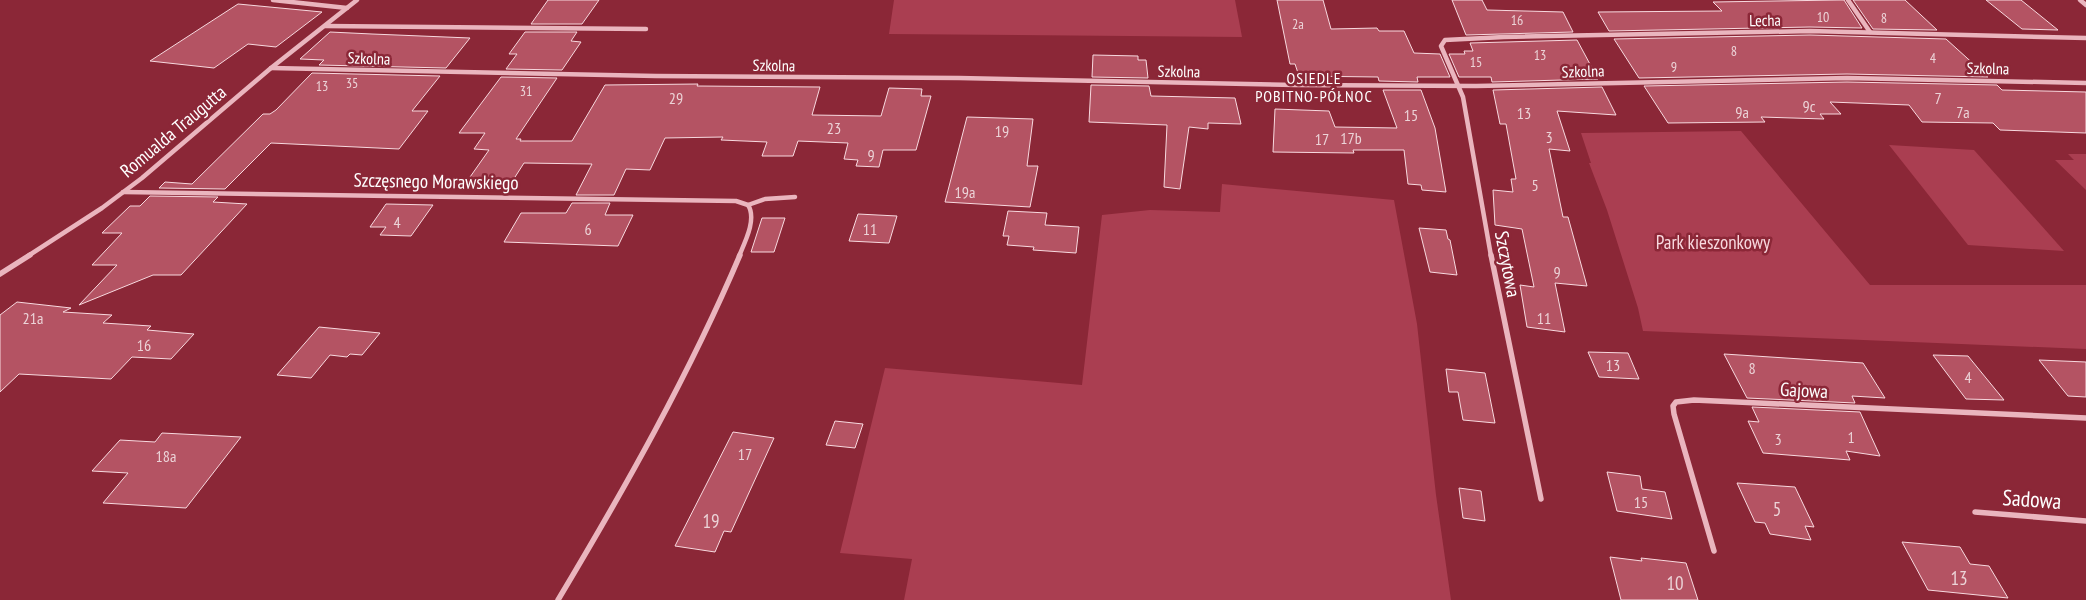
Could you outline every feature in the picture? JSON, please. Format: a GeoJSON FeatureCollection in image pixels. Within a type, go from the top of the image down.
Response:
{"type":"FeatureCollection","features":[{"type":"Feature","properties":{"kind":"street"},"geometry":{"type":"LineString","coordinates":[[273,0],[348,8]]}},
{"type":"Feature","properties":{"kind":"street","name":"Romualda Traugutta"},"geometry":{"type":"LineString","coordinates":[[0,274],[124,192],[177,150],[271,68],[357,0]]}},
{"type":"Feature","properties":{"kind":"street"},"geometry":{"type":"LineString","coordinates":[[1848,0],[1870,32]]}},
{"type":"Feature","properties":{"kind":"street"},"geometry":{"type":"LineString","coordinates":[[2080,0],[2086,5]]}},
{"type":"Feature","properties":{"kind":"street"},"geometry":{"type":"LineString","coordinates":[[324,26],[646,29]]}},
{"type":"Feature","properties":{"kind":"street","name":"Lecha"},"geometry":{"type":"LineString","coordinates":[[1445,40],[1748,32],[1870,32],[2086,38]]}},
{"type":"Feature","properties":{"kind":"street","name":"Szczytowa"},"geometry":{"type":"LineString","coordinates":[[1445,40],[1441,46],[1459,85],[1477,170],[1485,227],[1541,499]]}},
{"type":"Feature","properties":{"kind":"street","name":"Szkolna"},"geometry":{"type":"LineString","coordinates":[[271,68],[707,77],[959,78],[1220,84],[1476,86],[1810,78],[2086,83]]}},
{"type":"Feature","properties":{"kind":"street","name":"Szczęsnego Morawskiego"},"geometry":{"type":"LineString","coordinates":[[124,192],[718,200],[740,202],[748,205],[758,200],[795,197]]}},
{"type":"Feature","properties":{"kind":"street"},"geometry":{"type":"LineString","coordinates":[[558,600],[630,479],[692,361],[740,253],[752,216],[748,205]]}},
{"type":"Feature","properties":{"kind":"street","name":"Gajowa"},"geometry":{"type":"LineString","coordinates":[[1714,551],[1674,414],[1676,402],[1704,400],[2086,418]]}},
{"type":"Feature","properties":{"kind":"street","name":"Sadowa"},"geometry":{"type":"LineString","coordinates":[[1975,512],[2086,520]]}},
{"type":"Feature","properties":{"kind":"green space"},"geometry":{"type":"Polygon","coordinates":[[[894,0],[1235,0],[1242,37],[889,34],[894,0]]]}},
{"type":"Feature","properties":{"kind":"green space","name":"Park kieszonkowy"},"geometry":{"type":"Polygon","coordinates":[[[1741,131],[1870,285],[2086,285],[2086,349],[1643,331],[1638,308],[1607,210],[1589,163],[1591,163],[1581,133],[1741,131]]]}},
{"type":"Feature","properties":{"kind":"green space"},"geometry":{"type":"Polygon","coordinates":[[[1889,145],[1974,150],[2064,251],[1968,245],[1889,145]]]}},
{"type":"Feature","properties":{"kind":"green space"},"geometry":{"type":"Polygon","coordinates":[[[2068,154],[2086,154],[2086,190],[2055,160],[2074,160],[2068,154]]]}},
{"type":"Feature","properties":{"kind":"green space"},"geometry":{"type":"Polygon","coordinates":[[[1222,184],[1394,200],[1417,324],[1436,495],[1451,600],[904,600],[912,559],[840,553],[885,368],[1082,385],[1102,215],[1150,210],[1220,212],[1222,184]]]}},
{"type":"Feature","properties":{"kind":"building"},"geometry":{"type":"Polygon","coordinates":[[[548,0],[599,0],[582,24],[531,24],[548,0]]]}},
{"type":"Feature","properties":{"kind":"building"},"geometry":{"type":"Polygon","coordinates":[[[1277,0],[1323,0],[1331,29],[1377,28],[1379,31],[1404,31],[1414,53],[1440,54],[1450,77],[1417,77],[1418,82],[1379,81],[1378,77],[1299,76],[1295,64],[1290,64],[1277,0]]]}},
{"type":"Feature","properties":{"kind":"building"},"geometry":{"type":"Polygon","coordinates":[[[1452,0],[1482,0],[1487,10],[1563,12],[1573,32],[1466,35],[1452,0]]]}},
{"type":"Feature","properties":{"kind":"building"},"geometry":{"type":"Polygon","coordinates":[[[1844,0],[1862,28],[1810,27],[1609,31],[1598,12],[1722,11],[1713,2],[1844,0]]]}},
{"type":"Feature","properties":{"kind":"building"},"geometry":{"type":"Polygon","coordinates":[[[1853,0],[1905,0],[1937,30],[1873,29],[1853,0]]]}},
{"type":"Feature","properties":{"kind":"building"},"geometry":{"type":"Polygon","coordinates":[[[1986,0],[2021,0],[2058,30],[2022,29],[1986,0]]]}},
{"type":"Feature","properties":{"kind":"building"},"geometry":{"type":"Polygon","coordinates":[[[238,4],[322,12],[276,47],[248,44],[214,68],[150,61],[238,4]]]}},
{"type":"Feature","properties":{"kind":"building"},"geometry":{"type":"Polygon","coordinates":[[[330,32],[470,38],[446,68],[319,65],[324,60],[300,59],[330,32]]]}},
{"type":"Feature","properties":{"kind":"building"},"geometry":{"type":"Polygon","coordinates":[[[525,32],[577,32],[571,41],[581,42],[562,70],[506,69],[517,54],[509,54],[525,32]]]}},
{"type":"Feature","properties":{"kind":"building"},"geometry":{"type":"Polygon","coordinates":[[[1810,35],[1946,39],[1988,77],[1847,74],[1639,78],[1614,39],[1810,35]]]}},
{"type":"Feature","properties":{"kind":"building"},"geometry":{"type":"Polygon","coordinates":[[[1577,40],[1598,79],[1492,82],[1491,77],[1459,77],[1449,54],[1465,54],[1464,51],[1473,51],[1470,43],[1577,40]]]}},
{"type":"Feature","properties":{"kind":"building"},"geometry":{"type":"Polygon","coordinates":[[[1093,55],[1138,56],[1138,60],[1146,60],[1148,78],[1092,77],[1093,55]]]}},
{"type":"Feature","properties":{"kind":"building"},"geometry":{"type":"Polygon","coordinates":[[[312,73],[440,76],[412,111],[428,111],[399,149],[271,143],[225,189],[159,188],[165,182],[192,184],[263,114],[270,114],[276,110],[312,73]]]}},
{"type":"Feature","properties":{"kind":"building"},"geometry":{"type":"Polygon","coordinates":[[[501,77],[557,78],[516,139],[521,139],[520,141],[572,141],[605,85],[698,84],[697,86],[820,87],[812,115],[881,116],[889,88],[922,89],[921,96],[931,96],[916,150],[883,150],[879,167],[856,166],[858,160],[844,159],[848,143],[798,141],[793,156],[762,156],[767,142],[721,140],[723,137],[665,138],[650,170],[626,169],[614,195],[576,195],[592,164],[524,163],[508,188],[463,187],[489,150],[474,149],[485,133],[459,133],[501,77]]]}},
{"type":"Feature","properties":{"kind":"building"},"geometry":{"type":"Polygon","coordinates":[[[1847,82],[1997,85],[2002,90],[2086,92],[2086,133],[2000,130],[1993,123],[1922,122],[1909,105],[1830,102],[1841,114],[1820,114],[1824,119],[1761,117],[1765,122],[1668,123],[1644,86],[1847,82]]]}},
{"type":"Feature","properties":{"kind":"building"},"geometry":{"type":"Polygon","coordinates":[[[1091,85],[1149,86],[1151,96],[1235,98],[1241,124],[1208,123],[1208,129],[1189,127],[1180,189],[1164,187],[1167,125],[1089,122],[1091,85]]]}},
{"type":"Feature","properties":{"kind":"building"},"geometry":{"type":"Polygon","coordinates":[[[1602,87],[1616,115],[1557,111],[1570,151],[1549,149],[1563,217],[1568,217],[1587,286],[1555,283],[1565,332],[1527,327],[1520,285],[1534,287],[1522,229],[1495,225],[1493,190],[1513,192],[1511,179],[1516,179],[1506,124],[1500,124],[1493,90],[1602,87]]]}},
{"type":"Feature","properties":{"kind":"building"},"geometry":{"type":"Polygon","coordinates":[[[1383,90],[1421,90],[1435,128],[1446,192],[1422,190],[1421,185],[1408,184],[1404,150],[1353,150],[1354,153],[1273,152],[1275,109],[1329,111],[1335,127],[1397,128],[1383,90]]]}},
{"type":"Feature","properties":{"kind":"building"},"geometry":{"type":"Polygon","coordinates":[[[967,117],[1033,119],[1027,166],[1038,166],[1030,207],[945,202],[967,117]]]}},
{"type":"Feature","properties":{"kind":"building"},"geometry":{"type":"Polygon","coordinates":[[[150,196],[218,197],[213,202],[247,204],[181,275],[153,275],[79,305],[117,265],[92,265],[122,233],[102,233],[130,206],[140,206],[150,196]]]}},
{"type":"Feature","properties":{"kind":"building"},"geometry":{"type":"Polygon","coordinates":[[[572,203],[610,203],[605,215],[633,215],[618,246],[504,242],[521,213],[566,213],[572,203]]]}},
{"type":"Feature","properties":{"kind":"building"},"geometry":{"type":"Polygon","coordinates":[[[386,204],[433,205],[411,236],[380,235],[386,227],[370,227],[386,204]]]}},
{"type":"Feature","properties":{"kind":"building"},"geometry":{"type":"Polygon","coordinates":[[[1008,211],[1047,213],[1045,225],[1079,227],[1076,253],[1033,250],[1034,247],[1007,245],[1009,236],[1003,236],[1008,211]]]}},
{"type":"Feature","properties":{"kind":"building"},"geometry":{"type":"Polygon","coordinates":[[[858,214],[897,216],[889,243],[849,241],[858,214]]]}},
{"type":"Feature","properties":{"kind":"building"},"geometry":{"type":"Polygon","coordinates":[[[762,218],[785,218],[774,252],[751,252],[762,218]]]}},
{"type":"Feature","properties":{"kind":"building"},"geometry":{"type":"Polygon","coordinates":[[[1419,228],[1446,230],[1450,240],[1457,275],[1430,272],[1419,228]]]}},
{"type":"Feature","properties":{"kind":"building"},"geometry":{"type":"Polygon","coordinates":[[[17,302],[71,308],[63,312],[112,315],[103,323],[151,326],[147,330],[194,334],[171,359],[132,357],[111,379],[19,374],[0,392],[0,315],[17,302]]]}},
{"type":"Feature","properties":{"kind":"building"},"geometry":{"type":"Polygon","coordinates":[[[319,327],[380,333],[362,355],[350,354],[347,357],[330,355],[311,378],[277,375],[319,327]]]}},
{"type":"Feature","properties":{"kind":"building"},"geometry":{"type":"Polygon","coordinates":[[[1588,352],[1628,353],[1639,379],[1599,377],[1588,352]]]}},
{"type":"Feature","properties":{"kind":"building"},"geometry":{"type":"Polygon","coordinates":[[[1724,354],[1863,363],[1885,398],[1852,396],[1855,403],[1747,398],[1724,354]]]}},
{"type":"Feature","properties":{"kind":"building"},"geometry":{"type":"Polygon","coordinates":[[[1933,355],[1968,356],[2004,400],[1966,399],[1933,355]]]}},
{"type":"Feature","properties":{"kind":"building"},"geometry":{"type":"Polygon","coordinates":[[[2039,360],[2086,362],[2086,397],[2068,396],[2039,360]]]}},
{"type":"Feature","properties":{"kind":"building"},"geometry":{"type":"Polygon","coordinates":[[[1446,369],[1485,373],[1495,423],[1463,420],[1458,392],[1449,392],[1446,369]]]}},
{"type":"Feature","properties":{"kind":"building"},"geometry":{"type":"Polygon","coordinates":[[[1752,407],[1860,412],[1880,456],[1846,451],[1850,460],[1763,453],[1748,421],[1759,422],[1752,407]]]}},
{"type":"Feature","properties":{"kind":"building"},"geometry":{"type":"Polygon","coordinates":[[[835,421],[863,424],[855,448],[826,445],[835,421]]]}},
{"type":"Feature","properties":{"kind":"building"},"geometry":{"type":"Polygon","coordinates":[[[733,432],[774,438],[731,532],[724,531],[715,552],[675,546],[733,432]]]}},
{"type":"Feature","properties":{"kind":"building"},"geometry":{"type":"Polygon","coordinates":[[[162,433],[241,437],[186,508],[103,503],[128,473],[92,471],[120,440],[155,442],[162,433]]]}},
{"type":"Feature","properties":{"kind":"building"},"geometry":{"type":"Polygon","coordinates":[[[1607,472],[1640,476],[1642,489],[1665,492],[1672,519],[1617,511],[1607,472]]]}},
{"type":"Feature","properties":{"kind":"building"},"geometry":{"type":"Polygon","coordinates":[[[1737,483],[1795,487],[1814,527],[1805,526],[1811,540],[1770,534],[1765,523],[1755,522],[1737,483]]]}},
{"type":"Feature","properties":{"kind":"building"},"geometry":{"type":"Polygon","coordinates":[[[1459,488],[1481,491],[1485,521],[1463,518],[1459,488]]]}},
{"type":"Feature","properties":{"kind":"building"},"geometry":{"type":"Polygon","coordinates":[[[1902,542],[1960,547],[1970,564],[1989,566],[2008,598],[1928,590],[1902,542]]]}},
{"type":"Feature","properties":{"kind":"building"},"geometry":{"type":"Polygon","coordinates":[[[1610,557],[1686,563],[1698,600],[1621,600],[1610,557]]]}},
{"type":"Feature","properties":{"kind":"district","name":"OSIEDLE POBITNO-PÓŁNOC"},"geometry":{"type":"Point","coordinates":[1314,87]}}]}
